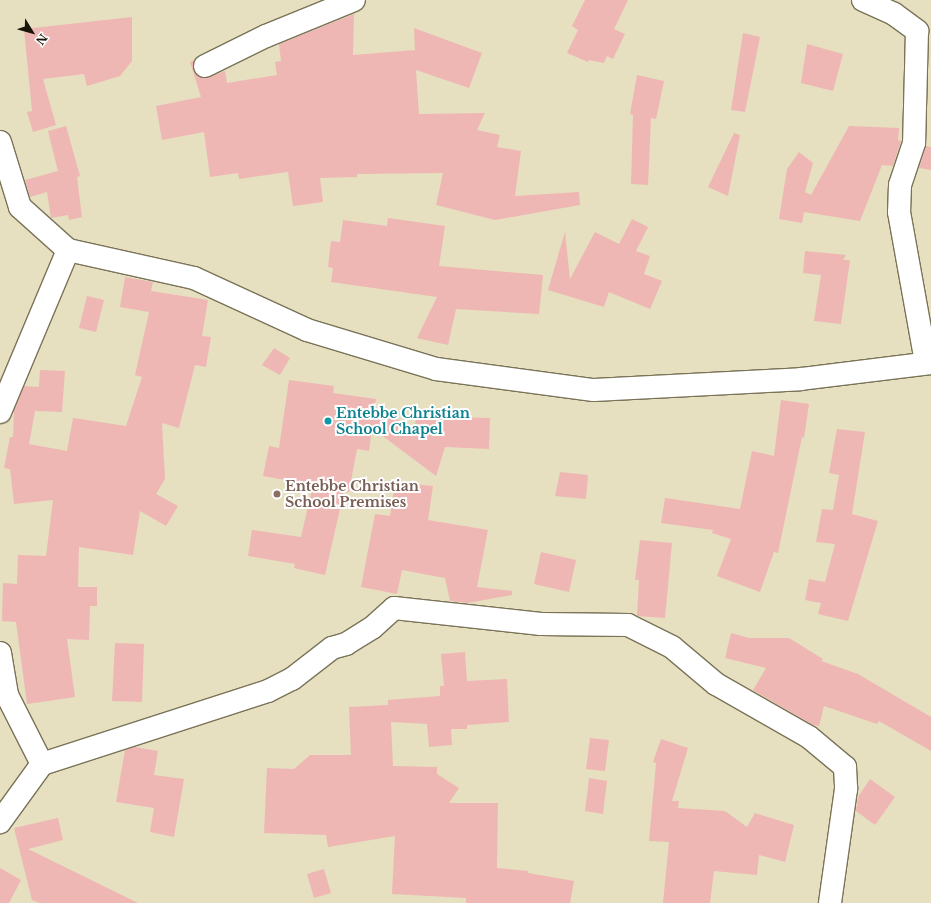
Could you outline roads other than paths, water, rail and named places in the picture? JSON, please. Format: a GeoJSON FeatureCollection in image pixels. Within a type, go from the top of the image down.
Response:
{"type":"FeatureCollection","features":[{"type":"Feature","properties":{"kind":"street"},"geometry":{"type":"LineString","coordinates":[[205,66],[266,36],[354,0]]}},
{"type":"Feature","properties":{"kind":"street"},"geometry":{"type":"LineString","coordinates":[[0,142],[20,207],[68,250],[194,278],[307,330],[436,369],[594,390],[801,379],[929,362],[899,212],[900,185],[914,143],[917,31],[894,14],[863,0]]}},
{"type":"Feature","properties":{"kind":"street"},"geometry":{"type":"LineString","coordinates":[[0,412],[68,250]]}},
{"type":"Feature","properties":{"kind":"street"},"geometry":{"type":"LineString","coordinates":[[0,822],[42,764],[268,691],[292,680],[332,648],[346,644],[372,628],[394,608],[541,624],[628,625],[672,646],[716,684],[808,737],[845,767],[846,789],[830,903]]}},
{"type":"Feature","properties":{"kind":"street"},"geometry":{"type":"LineString","coordinates":[[0,653],[8,695],[42,764]]}},
{"type":"Feature","properties":{"kind":"place","name":"Entebbe Christian School Chapel"},"geometry":{"type":"Point","coordinates":[328,421]}},
{"type":"Feature","properties":{"kind":"place","name":"Entebbe Christian School Premises"},"geometry":{"type":"Point","coordinates":[277,494]}}]}
